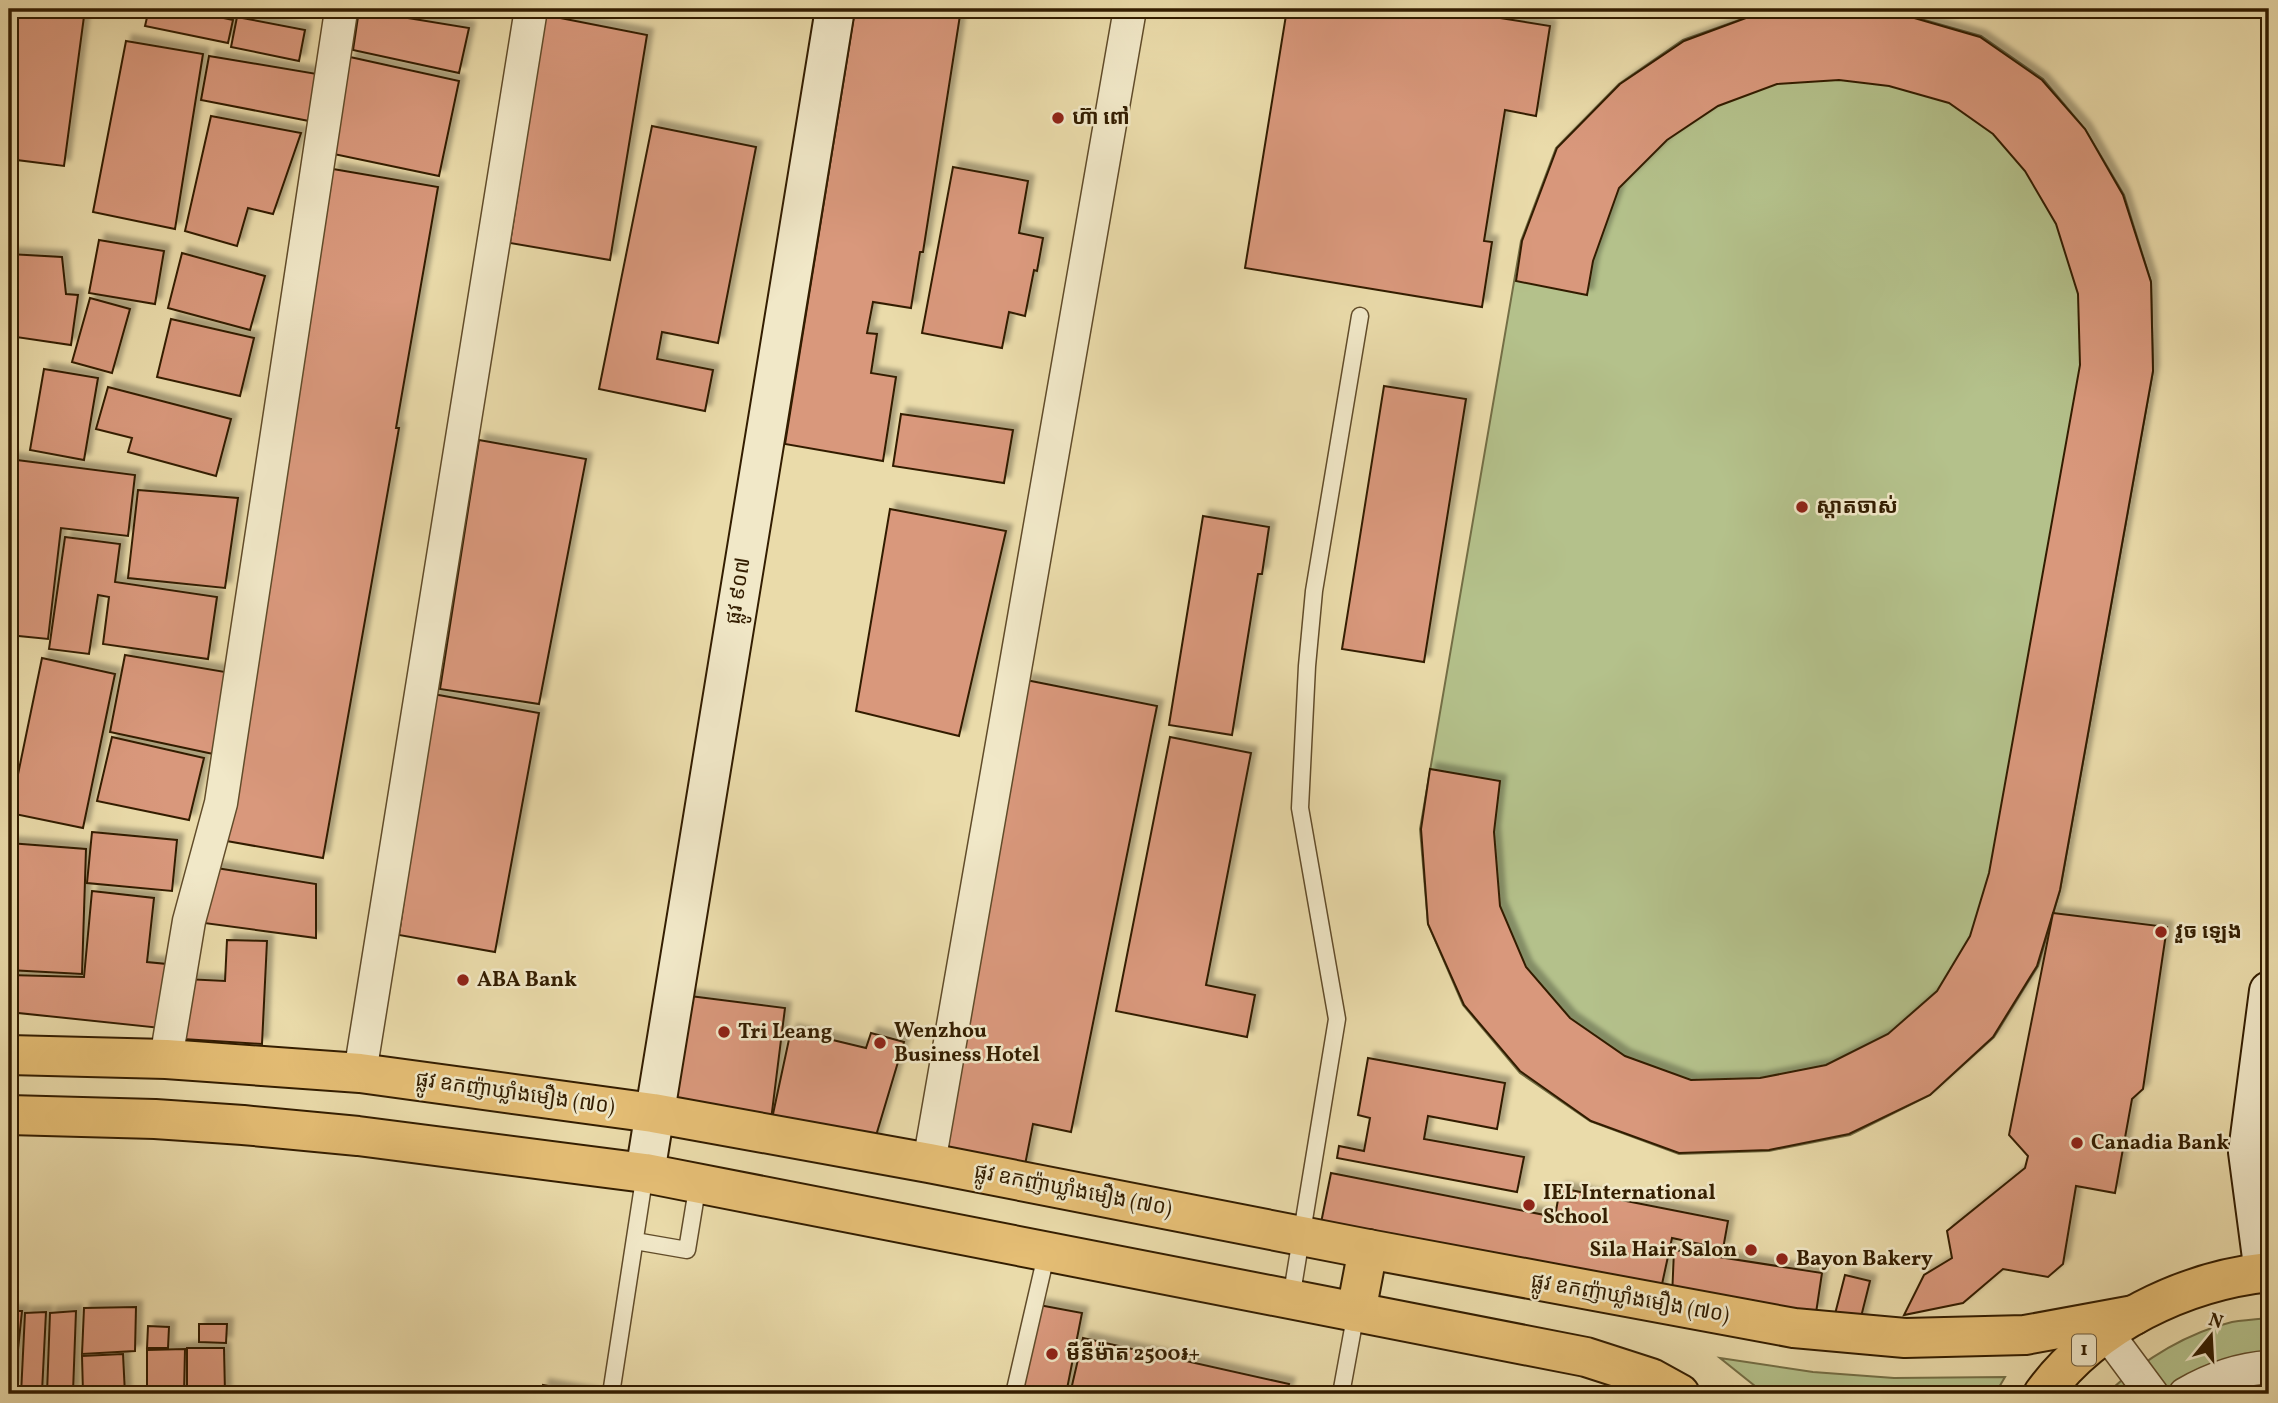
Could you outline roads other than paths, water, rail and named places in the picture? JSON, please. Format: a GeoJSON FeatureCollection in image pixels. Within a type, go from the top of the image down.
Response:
{"type":"FeatureCollection","features":[{"type":"Feature","properties":{"kind":"main road","name":"ផ្លូវ ឧកញ៉ាឃ្លាំងមឿង (៧០)"},"geometry":{"type":"LineString","coordinates":[[9,1055],[166,1059],[360,1073],[653,1113],[1794,1328],[1905,1338],[2025,1335],[2120,1324]]}},
{"type":"Feature","properties":{"kind":"main road"},"geometry":{"type":"LineString","coordinates":[[9,1115],[155,1119],[294,1130],[645,1174],[1586,1357],[1651,1378],[1680,1394]]}},
{"type":"Feature","properties":{"kind":"main road"},"geometry":{"type":"LineString","coordinates":[[1356,1312],[1368,1249]]}},
{"type":"Feature","properties":{"kind":"main road","name":"1"},"geometry":{"type":"LineString","coordinates":[[2043,1394],[2078,1355],[2120,1324],[2201,1287],[2267,1272]]}},
{"type":"Feature","properties":{"kind":"street"},"geometry":{"type":"LineString","coordinates":[[360,1073],[531,9]]}},
{"type":"Feature","properties":{"kind":"street","name":"ផ្លូវ ៩០៧"},"geometry":{"type":"LineString","coordinates":[[645,1174],[835,9]]}},
{"type":"Feature","properties":{"kind":"street"},"geometry":{"type":"LineString","coordinates":[[929,1163],[1130,9]]}},
{"type":"Feature","properties":{"kind":"street"},"geometry":{"type":"LineString","coordinates":[[166,1059],[189,921],[221,803],[341,11]]}},
{"type":"Feature","properties":{"kind":"street"},"geometry":{"type":"LineString","coordinates":[[2267,1272],[2258,1150],[2269,991]]}},
{"type":"Feature","properties":{"kind":"street"},"geometry":{"type":"LineString","coordinates":[[2120,1324],[2152,1394]]}},
{"type":"Feature","properties":{"kind":"street"},"geometry":{"type":"LineString","coordinates":[[2185,1394],[2203,1383],[2248,1369],[2269,1367]]}},
{"type":"Feature","properties":{"kind":"lane"},"geometry":{"type":"LineString","coordinates":[[1291,1299],[1337,1018],[1300,808],[1307,666],[1314,591],[1360,316]]}},
{"type":"Feature","properties":{"kind":"lane"},"geometry":{"type":"LineString","coordinates":[[611,1394],[645,1174]]}},
{"type":"Feature","properties":{"kind":"lane"},"geometry":{"type":"LineString","coordinates":[[635,1241],[687,1250],[698,1183]]}},
{"type":"Feature","properties":{"kind":"lane"},"geometry":{"type":"LineString","coordinates":[[1014,1394],[1047,1251]]}},
{"type":"Feature","properties":{"kind":"lane"},"geometry":{"type":"LineString","coordinates":[[1341,1394],[1356,1312]]}},
{"type":"Feature","properties":{"kind":"place","name":"ហ៊ា ពៅ"},"geometry":{"type":"Point","coordinates":[1058,118]}},
{"type":"Feature","properties":{"kind":"place","name":"ស្ដាតចាស់"},"geometry":{"type":"Point","coordinates":[1802,507]}},
{"type":"Feature","properties":{"kind":"place","name":"វួច ឡេង"},"geometry":{"type":"Point","coordinates":[2161,932]}},
{"type":"Feature","properties":{"kind":"place","name":"ABA Bank"},"geometry":{"type":"Point","coordinates":[463,980]}},
{"type":"Feature","properties":{"kind":"place","name":"Tri Leang"},"geometry":{"type":"Point","coordinates":[724,1032]}},
{"type":"Feature","properties":{"kind":"place","name":"Wenzhou Business Hotel"},"geometry":{"type":"Point","coordinates":[880,1043]}},
{"type":"Feature","properties":{"kind":"place","name":"Canadia Bank"},"geometry":{"type":"Point","coordinates":[2077,1143]}},
{"type":"Feature","properties":{"kind":"place","name":"IEL International School"},"geometry":{"type":"Point","coordinates":[1529,1205]}},
{"type":"Feature","properties":{"kind":"place","name":"Sila Hair Salon"},"geometry":{"type":"Point","coordinates":[1751,1250]}},
{"type":"Feature","properties":{"kind":"place","name":"Bayon Bakery"},"geometry":{"type":"Point","coordinates":[1782,1259]}},
{"type":"Feature","properties":{"kind":"place","name":"មីនីម៉ាត 2500៛+"},"geometry":{"type":"Point","coordinates":[1052,1354]}}]}
